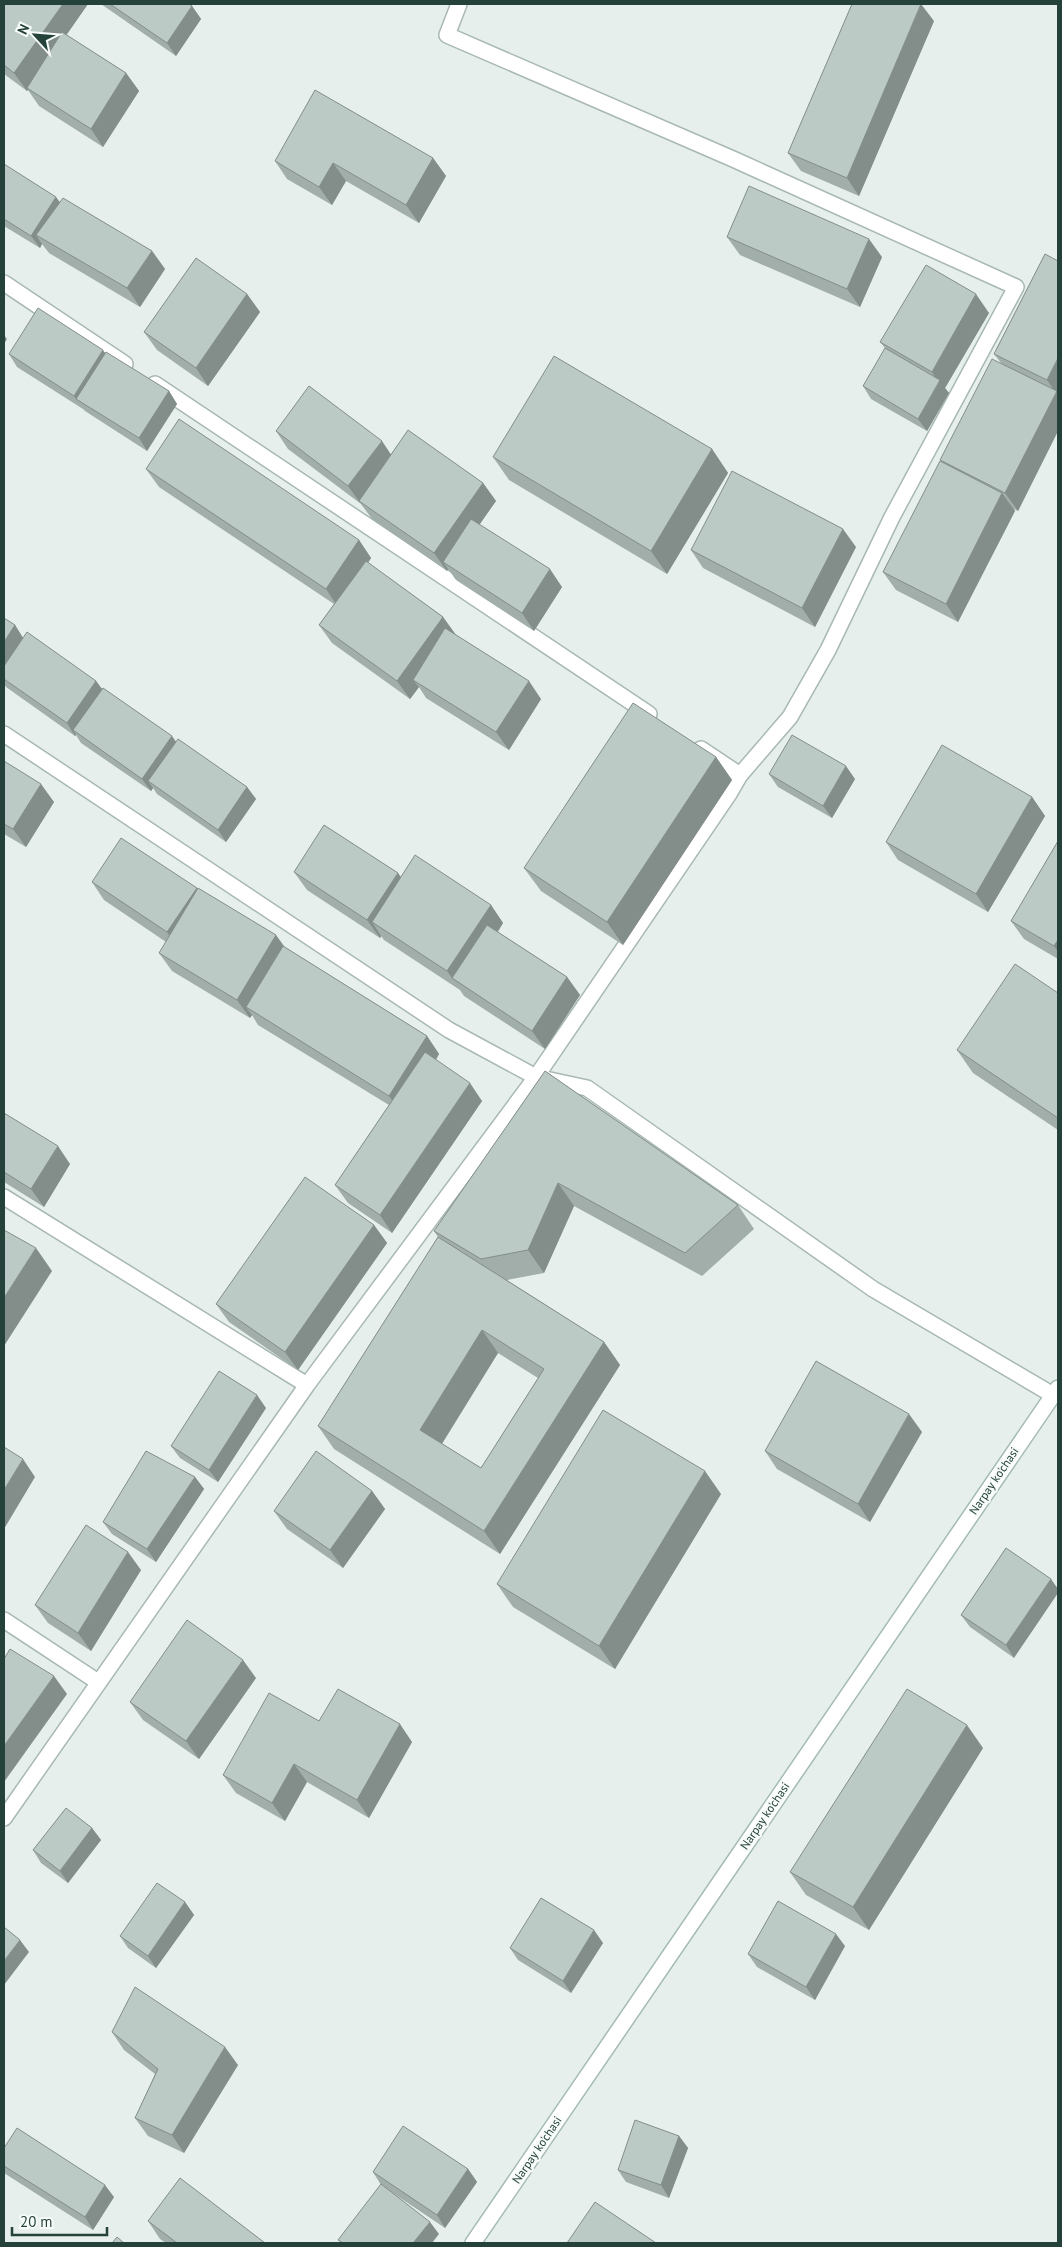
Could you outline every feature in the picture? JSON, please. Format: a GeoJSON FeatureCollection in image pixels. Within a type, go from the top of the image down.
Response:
{"type":"FeatureCollection","features":[{"type":"Feature","properties":{"kind":"street"},"geometry":{"type":"LineString","coordinates":[[4,1818],[307,1385],[536,1077],[729,794],[740,775],[790,716],[828,650],[892,517],[1016,287],[733,159],[447,35],[459,4]]}},
{"type":"Feature","properties":{"kind":"street"},"geometry":{"type":"LineString","coordinates":[[4,283],[665,725]]}},
{"type":"Feature","properties":{"kind":"street"},"geometry":{"type":"LineString","coordinates":[[4,734],[450,1030],[536,1077],[587,1088],[873,1289],[1056,1392]]}},
{"type":"Feature","properties":{"kind":"street"},"geometry":{"type":"LineString","coordinates":[[690,742],[740,775]]}},
{"type":"Feature","properties":{"kind":"street"},"geometry":{"type":"LineString","coordinates":[[4,1197],[307,1385]]}},
{"type":"Feature","properties":{"kind":"street","name":"Narpay ko'chasi"},"geometry":{"type":"LineString","coordinates":[[473,2243],[1056,1392]]}},
{"type":"Feature","properties":{"kind":"street"},"geometry":{"type":"LineString","coordinates":[[4,1620],[98,1682]]}},
{"type":"Feature","properties":{"kind":"building"},"geometry":{"type":"Polygon","coordinates":[[[4,4],[63,4],[14,73],[4,65],[4,4]]]}},
{"type":"Feature","properties":{"kind":"building"},"geometry":{"type":"Polygon","coordinates":[[[110,4],[189,4],[192,6],[167,43],[110,4]]]}},
{"type":"Feature","properties":{"kind":"building"},"geometry":{"type":"Polygon","coordinates":[[[852,4],[921,4],[847,178],[788,153],[852,4]]]}},
{"type":"Feature","properties":{"kind":"building"},"geometry":{"type":"Polygon","coordinates":[[[62,32],[126,73],[91,129],[27,88],[62,32]]]}},
{"type":"Feature","properties":{"kind":"building"},"geometry":{"type":"Polygon","coordinates":[[[315,90],[433,158],[406,205],[333,163],[319,187],[275,161],[315,90]]]}},
{"type":"Feature","properties":{"kind":"building"},"geometry":{"type":"Polygon","coordinates":[[[4,164],[56,197],[31,236],[4,219],[4,164]]]}},
{"type":"Feature","properties":{"kind":"building"},"geometry":{"type":"Polygon","coordinates":[[[749,186],[869,239],[847,289],[727,237],[749,186]]]}},
{"type":"Feature","properties":{"kind":"building"},"geometry":{"type":"Polygon","coordinates":[[[63,198],[152,251],[127,288],[36,235],[63,198]]]}},
{"type":"Feature","properties":{"kind":"building"},"geometry":{"type":"Polygon","coordinates":[[[1045,254],[1058,261],[1058,358],[1047,380],[994,354],[1045,254]]]}},
{"type":"Feature","properties":{"kind":"building"},"geometry":{"type":"Polygon","coordinates":[[[196,258],[247,294],[196,368],[144,332],[196,258]]]}},
{"type":"Feature","properties":{"kind":"building"},"geometry":{"type":"Polygon","coordinates":[[[926,265],[976,294],[932,372],[880,342],[926,265]]]}},
{"type":"Feature","properties":{"kind":"building"},"geometry":{"type":"Polygon","coordinates":[[[38,308],[103,350],[74,396],[9,354],[38,308]]]}},
{"type":"Feature","properties":{"kind":"building"},"geometry":{"type":"Polygon","coordinates":[[[885,348],[940,380],[918,419],[863,386],[885,348]]]}},
{"type":"Feature","properties":{"kind":"building"},"geometry":{"type":"Polygon","coordinates":[[[106,352],[169,391],[139,438],[76,399],[106,352]]]}},
{"type":"Feature","properties":{"kind":"building"},"geometry":{"type":"Polygon","coordinates":[[[554,356],[712,449],[651,551],[493,457],[554,356]]]}},
{"type":"Feature","properties":{"kind":"building"},"geometry":{"type":"Polygon","coordinates":[[[992,359],[1057,391],[1005,493],[940,460],[992,359]]]}},
{"type":"Feature","properties":{"kind":"building"},"geometry":{"type":"Polygon","coordinates":[[[309,386],[382,441],[348,486],[276,431],[309,386]]]}},
{"type":"Feature","properties":{"kind":"building"},"geometry":{"type":"Polygon","coordinates":[[[179,419],[359,540],[326,589],[146,469],[179,419]]]}},
{"type":"Feature","properties":{"kind":"building"},"geometry":{"type":"Polygon","coordinates":[[[408,430],[483,483],[434,553],[359,501],[408,430]]]}},
{"type":"Feature","properties":{"kind":"building"},"geometry":{"type":"Polygon","coordinates":[[[940,461],[1002,493],[946,604],[883,572],[940,461]]]}},
{"type":"Feature","properties":{"kind":"building"},"geometry":{"type":"Polygon","coordinates":[[[732,471],[843,529],[802,608],[691,550],[732,471]]]}},
{"type":"Feature","properties":{"kind":"building"},"geometry":{"type":"Polygon","coordinates":[[[471,519],[550,569],[522,613],[443,562],[471,519]]]}},
{"type":"Feature","properties":{"kind":"building"},"geometry":{"type":"Polygon","coordinates":[[[366,561],[443,617],[397,681],[319,625],[366,561]]]}},
{"type":"Feature","properties":{"kind":"building"},"geometry":{"type":"Polygon","coordinates":[[[4,618],[15,625],[4,642],[4,618]]]}},
{"type":"Feature","properties":{"kind":"building"},"geometry":{"type":"Polygon","coordinates":[[[445,628],[529,681],[496,732],[413,680],[445,628]]]}},
{"type":"Feature","properties":{"kind":"building"},"geometry":{"type":"Polygon","coordinates":[[[27,632],[96,681],[67,723],[4,679],[4,666],[27,632]]]}},
{"type":"Feature","properties":{"kind":"building"},"geometry":{"type":"Polygon","coordinates":[[[103,688],[172,736],[142,779],[73,730],[103,688]]]}},
{"type":"Feature","properties":{"kind":"building"},"geometry":{"type":"Polygon","coordinates":[[[633,703],[716,757],[607,922],[524,868],[633,703]]]}},
{"type":"Feature","properties":{"kind":"building"},"geometry":{"type":"Polygon","coordinates":[[[792,735],[846,766],[823,806],[769,774],[792,735]]]}},
{"type":"Feature","properties":{"kind":"building"},"geometry":{"type":"Polygon","coordinates":[[[178,739],[247,787],[218,830],[148,781],[178,739]]]}},
{"type":"Feature","properties":{"kind":"building"},"geometry":{"type":"Polygon","coordinates":[[[942,745],[1032,797],[976,894],[886,842],[942,745]]]}},
{"type":"Feature","properties":{"kind":"building"},"geometry":{"type":"Polygon","coordinates":[[[4,761],[41,784],[13,829],[4,824],[4,761]]]}},
{"type":"Feature","properties":{"kind":"building"},"geometry":{"type":"Polygon","coordinates":[[[324,825],[398,873],[367,920],[294,872],[324,825]]]}},
{"type":"Feature","properties":{"kind":"building"},"geometry":{"type":"Polygon","coordinates":[[[121,838],[197,888],[167,932],[92,882],[121,838]]]}},
{"type":"Feature","properties":{"kind":"building"},"geometry":{"type":"Polygon","coordinates":[[[1058,841],[1058,940],[1054,946],[1011,921],[1058,841]]]}},
{"type":"Feature","properties":{"kind":"building"},"geometry":{"type":"Polygon","coordinates":[[[415,855],[491,905],[447,971],[372,922],[415,855]]]}},
{"type":"Feature","properties":{"kind":"building"},"geometry":{"type":"Polygon","coordinates":[[[198,888],[276,935],[237,1000],[159,953],[198,888]]]}},
{"type":"Feature","properties":{"kind":"building"},"geometry":{"type":"Polygon","coordinates":[[[487,925],[567,977],[532,1031],[452,978],[487,925]]]}},
{"type":"Feature","properties":{"kind":"building"},"geometry":{"type":"Polygon","coordinates":[[[283,946],[427,1036],[389,1096],[246,1007],[283,946]]]}},
{"type":"Feature","properties":{"kind":"building"},"geometry":{"type":"Polygon","coordinates":[[[1015,964],[1058,993],[1058,1118],[957,1050],[1015,964]]]}},
{"type":"Feature","properties":{"kind":"building"},"geometry":{"type":"Polygon","coordinates":[[[425,1052],[470,1083],[380,1215],[335,1185],[425,1052]]]}},
{"type":"Feature","properties":{"kind":"building"},"geometry":{"type":"Polygon","coordinates":[[[545,1071],[738,1205],[685,1253],[558,1183],[528,1250],[481,1259],[434,1231],[545,1071]]]}},
{"type":"Feature","properties":{"kind":"building"},"geometry":{"type":"Polygon","coordinates":[[[4,1113],[58,1146],[31,1189],[4,1172],[4,1113]]]}},
{"type":"Feature","properties":{"kind":"building"},"geometry":{"type":"Polygon","coordinates":[[[305,1177],[374,1225],[285,1352],[216,1304],[305,1177]]]}},
{"type":"Feature","properties":{"kind":"building"},"geometry":{"type":"Polygon","coordinates":[[[4,1230],[36,1248],[4,1298],[4,1230]]]}},
{"type":"Feature","properties":{"kind":"building"},"geometry":{"type":"Polygon","coordinates":[[[438,1237],[604,1342],[484,1531],[318,1426],[438,1237]],[[482,1330],[420,1430],[481,1468],[544,1369],[482,1330]]]}},
{"type":"Feature","properties":{"kind":"building"},"geometry":{"type":"Polygon","coordinates":[[[816,1361],[909,1414],[858,1504],[765,1451],[816,1361]]]}},
{"type":"Feature","properties":{"kind":"building"},"geometry":{"type":"Polygon","coordinates":[[[219,1371],[257,1395],[209,1470],[171,1446],[219,1371]]]}},
{"type":"Feature","properties":{"kind":"building"},"geometry":{"type":"Polygon","coordinates":[[[603,1410],[705,1471],[599,1646],[497,1584],[603,1410]]]}},
{"type":"Feature","properties":{"kind":"building"},"geometry":{"type":"Polygon","coordinates":[[[4,1447],[23,1459],[4,1490],[4,1447]]]}},
{"type":"Feature","properties":{"kind":"building"},"geometry":{"type":"Polygon","coordinates":[[[146,1451],[195,1477],[147,1549],[103,1522],[146,1451]]]}},
{"type":"Feature","properties":{"kind":"building"},"geometry":{"type":"Polygon","coordinates":[[[316,1451],[372,1491],[330,1550],[274,1511],[316,1451]]]}},
{"type":"Feature","properties":{"kind":"building"},"geometry":{"type":"Polygon","coordinates":[[[86,1525],[128,1552],[78,1633],[35,1605],[86,1525]]]}},
{"type":"Feature","properties":{"kind":"building"},"geometry":{"type":"Polygon","coordinates":[[[1006,1548],[1051,1579],[1006,1645],[961,1615],[1006,1548]]]}},
{"type":"Feature","properties":{"kind":"building"},"geometry":{"type":"Polygon","coordinates":[[[187,1620],[243,1660],[186,1741],[130,1702],[187,1620]]]}},
{"type":"Feature","properties":{"kind":"building"},"geometry":{"type":"Polygon","coordinates":[[[10,1649],[54,1676],[4,1746],[4,1659],[10,1649]]]}},
{"type":"Feature","properties":{"kind":"building"},"geometry":{"type":"Polygon","coordinates":[[[338,1689],[400,1724],[357,1800],[294,1764],[272,1803],[223,1775],[269,1693],[319,1721],[338,1689]]]}},
{"type":"Feature","properties":{"kind":"building"},"geometry":{"type":"Polygon","coordinates":[[[907,1689],[967,1725],[853,1907],[790,1872],[907,1689]]]}},
{"type":"Feature","properties":{"kind":"building"},"geometry":{"type":"Polygon","coordinates":[[[66,1808],[92,1828],[60,1871],[33,1850],[66,1808]]]}},
{"type":"Feature","properties":{"kind":"building"},"geometry":{"type":"Polygon","coordinates":[[[157,1883],[185,1902],[148,1956],[120,1936],[157,1883]]]}},
{"type":"Feature","properties":{"kind":"building"},"geometry":{"type":"Polygon","coordinates":[[[541,1898],[594,1930],[563,1981],[510,1948],[541,1898]]]}},
{"type":"Feature","properties":{"kind":"building"},"geometry":{"type":"Polygon","coordinates":[[[778,1901],[836,1934],[806,1987],[748,1954],[778,1901]]]}},
{"type":"Feature","properties":{"kind":"building"},"geometry":{"type":"Polygon","coordinates":[[[4,1927],[20,1940],[4,1961],[4,1927]]]}},
{"type":"Feature","properties":{"kind":"building"},"geometry":{"type":"Polygon","coordinates":[[[135,1987],[225,2047],[172,2135],[135,2118],[158,2069],[112,2032],[135,1987]]]}},
{"type":"Feature","properties":{"kind":"building"},"geometry":{"type":"Polygon","coordinates":[[[635,2120],[679,2136],[661,2185],[618,2170],[635,2120]]]}},
{"type":"Feature","properties":{"kind":"building"},"geometry":{"type":"Polygon","coordinates":[[[403,2126],[468,2169],[437,2215],[373,2172],[403,2126]]]}},
{"type":"Feature","properties":{"kind":"building"},"geometry":{"type":"Polygon","coordinates":[[[17,2128],[105,2185],[85,2217],[4,2166],[4,2148],[17,2128]]]}},
{"type":"Feature","properties":{"kind":"building"},"geometry":{"type":"Polygon","coordinates":[[[180,2178],[265,2243],[177,2243],[148,2221],[180,2178]]]}},
{"type":"Feature","properties":{"kind":"building"},"geometry":{"type":"Polygon","coordinates":[[[381,2184],[430,2222],[413,2243],[343,2243],[338,2240],[381,2184]]]}},
{"type":"Feature","properties":{"kind":"building"},"geometry":{"type":"Polygon","coordinates":[[[595,2202],[656,2243],[567,2243],[595,2202]]]}},
{"type":"Feature","properties":{"kind":"building"},"geometry":{"type":"Polygon","coordinates":[[[117,2237],[124,2243],[112,2243],[117,2237]]]}}]}
